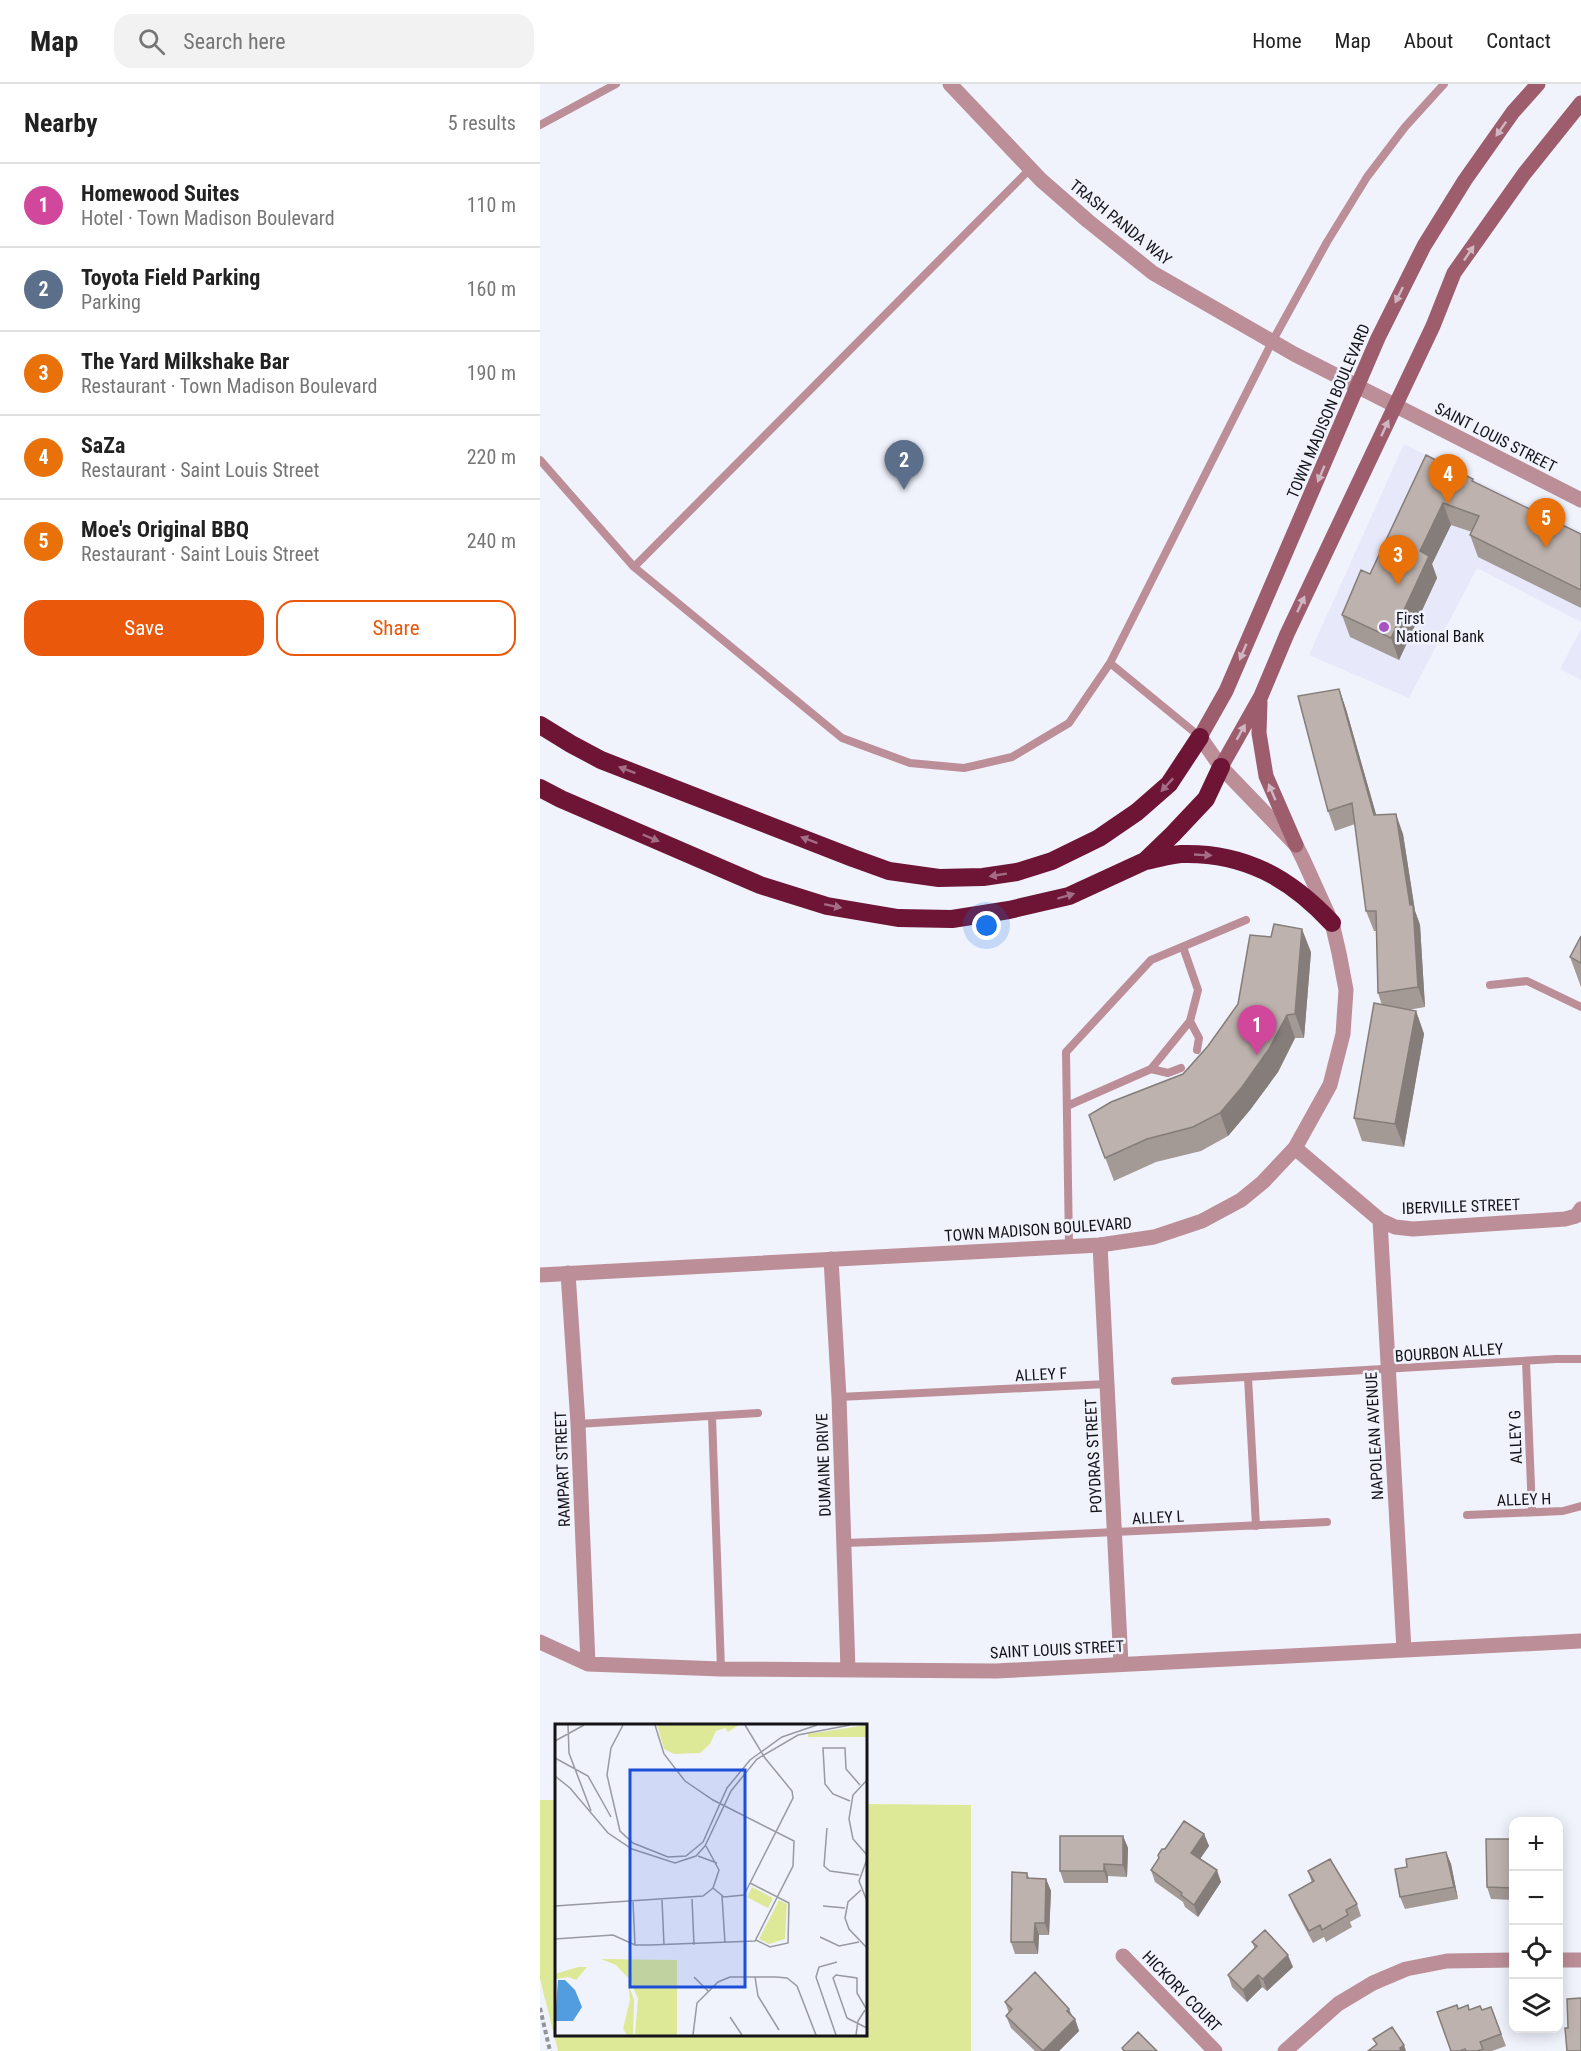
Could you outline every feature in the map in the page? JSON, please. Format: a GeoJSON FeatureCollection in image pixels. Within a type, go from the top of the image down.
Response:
{"type":"FeatureCollection","features":[{"type":"Feature","properties":{"kind":"highway"},"geometry":{"type":"LineString","coordinates":[[540,725],[601,760],[853,858],[890,871],[939,878],[983,877],[1017,872],[1052,861],[1099,838],[1137,812],[1169,784],[1200,737]]}},
{"type":"Feature","properties":{"kind":"highway"},"geometry":{"type":"LineString","coordinates":[[1145,861],[1206,799],[1221,767]]}},
{"type":"Feature","properties":{"kind":"highway"},"geometry":{"type":"LineString","coordinates":[[540,788],[571,804],[760,885],[827,906],[898,918],[952,919],[1010,910],[1069,896],[1145,861],[1179,854],[1208,855],[1247,863],[1290,885],[1314,904],[1332,923]]}},
{"type":"Feature","properties":{"kind":"main road","name":"TOWN MADISON BOULEVARD"},"geometry":{"type":"LineString","coordinates":[[1200,737],[1226,691],[1359,388],[1378,338],[1424,246],[1485,151],[1513,112],[1538,84]]}},
{"type":"Feature","properties":{"kind":"main road"},"geometry":{"type":"LineString","coordinates":[[1221,767],[1261,696],[1287,634],[1396,406],[1454,273],[1524,174],[1581,103]]}},
{"type":"Feature","properties":{"kind":"main road"},"geometry":{"type":"LineString","coordinates":[[1261,696],[1258,733],[1266,776],[1296,845]]}},
{"type":"Feature","properties":{"kind":"street","name":"TRASH PANDA WAY"},"geometry":{"type":"LineString","coordinates":[[950,84],[1030,169],[1088,221],[1153,273],[1272,342],[1359,388]]}},
{"type":"Feature","properties":{"kind":"street","name":"SAINT LOUIS STREET"},"geometry":{"type":"LineString","coordinates":[[1359,388],[1581,500]]}},
{"type":"Feature","properties":{"kind":"street","name":"TOWN MADISON BOULEVARD"},"geometry":{"type":"LineString","coordinates":[[540,1275],[1100,1245],[1154,1238],[1202,1221],[1241,1200],[1263,1182],[1295,1148],[1330,1085],[1343,1034],[1346,990],[1332,923],[1296,845],[1221,767],[1200,737]]}},
{"type":"Feature","properties":{"kind":"street","name":"IBERVILLE STREET"},"geometry":{"type":"LineString","coordinates":[[1295,1148],[1380,1220],[1395,1227],[1413,1229],[1565,1219],[1576,1216],[1581,1209]]}},
{"type":"Feature","properties":{"kind":"street","name":"NAPOLEAN AVENUE"},"geometry":{"type":"LineString","coordinates":[[1380,1220],[1404,1650]]}},
{"type":"Feature","properties":{"kind":"street","name":"POYDRAS STREET"},"geometry":{"type":"LineString","coordinates":[[1100,1245],[1121,1664]]}},
{"type":"Feature","properties":{"kind":"street","name":"DUMAINE DRIVE"},"geometry":{"type":"LineString","coordinates":[[831,1259],[839,1397],[848,1670]]}},
{"type":"Feature","properties":{"kind":"street","name":"RAMPART STREET"},"geometry":{"type":"LineString","coordinates":[[568,1273],[578,1424],[588,1664]]}},
{"type":"Feature","properties":{"kind":"street","name":"SAINT LOUIS STREET"},"geometry":{"type":"LineString","coordinates":[[540,1642],[588,1664],[721,1670],[996,1671],[1581,1641]]}},
{"type":"Feature","properties":{"kind":"street","name":"HICKORY COURT"},"geometry":{"type":"LineString","coordinates":[[1123,1956],[1215,2051]]}},
{"type":"Feature","properties":{"kind":"street"},"geometry":{"type":"LineString","coordinates":[[1285,2051],[1338,2004],[1373,1983],[1406,1969],[1447,1961],[1509,1960]]}},
{"type":"Feature","properties":{"kind":"street"},"geometry":{"type":"LineString","coordinates":[[1563,1960],[1581,1960]]}},
{"type":"Feature","properties":{"kind":"lane"},"geometry":{"type":"LineString","coordinates":[[540,124],[616,84]]}},
{"type":"Feature","properties":{"kind":"lane"},"geometry":{"type":"LineString","coordinates":[[540,460],[634,567],[842,738],[910,763],[964,768],[1012,757],[1069,723],[1110,663],[1272,342],[1328,242],[1367,177],[1405,127],[1444,84]]}},
{"type":"Feature","properties":{"kind":"lane"},"geometry":{"type":"LineString","coordinates":[[634,567],[1030,169]]}},
{"type":"Feature","properties":{"kind":"lane"},"geometry":{"type":"LineString","coordinates":[[1110,663],[1200,737]]}},
{"type":"Feature","properties":{"kind":"lane"},"geometry":{"type":"LineString","coordinates":[[1069,1247],[1066,1052],[1151,960],[1246,920]]}},
{"type":"Feature","properties":{"kind":"lane"},"geometry":{"type":"LineString","coordinates":[[1067,1106],[1152,1069],[1190,1021],[1198,990],[1183,947]]}},
{"type":"Feature","properties":{"kind":"lane"},"geometry":{"type":"LineString","coordinates":[[1490,985],[1527,981],[1581,1007]]}},
{"type":"Feature","properties":{"kind":"lane"},"geometry":{"type":"LineString","coordinates":[[1190,1021],[1199,1038],[1197,1050]]}},
{"type":"Feature","properties":{"kind":"lane"},"geometry":{"type":"LineString","coordinates":[[1152,1069],[1168,1073],[1181,1068]]}},
{"type":"Feature","properties":{"kind":"lane","name":"BOURBON ALLEY"},"geometry":{"type":"LineString","coordinates":[[1175,1382],[1581,1359]]}},
{"type":"Feature","properties":{"kind":"lane","name":"ALLEY G"},"geometry":{"type":"LineString","coordinates":[[1526,1361],[1532,1512]]}},
{"type":"Feature","properties":{"kind":"lane"},"geometry":{"type":"LineString","coordinates":[[1248,1377],[1256,1526]]}},
{"type":"Feature","properties":{"kind":"lane","name":"ALLEY F"},"geometry":{"type":"LineString","coordinates":[[839,1397],[1107,1384]]}},
{"type":"Feature","properties":{"kind":"lane"},"geometry":{"type":"LineString","coordinates":[[578,1424],[758,1413]]}},
{"type":"Feature","properties":{"kind":"lane"},"geometry":{"type":"LineString","coordinates":[[712,1417],[721,1670]]}},
{"type":"Feature","properties":{"kind":"lane","name":"ALLEY H"},"geometry":{"type":"LineString","coordinates":[[1467,1515],[1563,1511],[1581,1506]]}},
{"type":"Feature","properties":{"kind":"lane","name":"ALLEY L"},"geometry":{"type":"LineString","coordinates":[[844,1543],[1328,1522]]}},
{"type":"Feature","properties":{"kind":"path"},"geometry":{"type":"LineString","coordinates":[[540,2008],[550,2051]]}},
{"type":"Feature","properties":{"kind":"shaded area"},"geometry":{"type":"Polygon","coordinates":[[[1404,444],[1581,531],[1581,622],[1477,568],[1409,698],[1309,655],[1404,444]]]}},
{"type":"Feature","properties":{"kind":"shaded area"},"geometry":{"type":"Polygon","coordinates":[[[1581,629],[1581,680],[1560,669],[1581,629]]]}},
{"type":"Feature","properties":{"kind":"green space"},"geometry":{"type":"Polygon","coordinates":[[[540,1800],[555,1800],[555,2036],[867,2036],[867,1804],[971,1805],[971,2051],[558,2051],[540,1979],[540,1800]]]}},
{"type":"Feature","properties":{"kind":"building"},"geometry":{"type":"Polygon","coordinates":[[[1426,455],[1473,479],[1472,481],[1581,534],[1581,590],[1470,535],[1479,516],[1443,503],[1420,551],[1429,556],[1391,638],[1342,615],[1361,570],[1370,574],[1426,455]]]}},
{"type":"Feature","properties":{"kind":"building"},"geometry":{"type":"Polygon","coordinates":[[[1339,689],[1374,815],[1396,814],[1410,905],[1413,905],[1418,987],[1378,993],[1376,911],[1366,911],[1352,803],[1328,811],[1298,696],[1339,689]]]}},
{"type":"Feature","properties":{"kind":"building"},"geometry":{"type":"Polygon","coordinates":[[[1274,924],[1302,929],[1295,1014],[1287,1015],[1269,1049],[1220,1113],[1193,1127],[1147,1139],[1105,1158],[1089,1115],[1111,1102],[1183,1074],[1208,1046],[1238,1004],[1250,935],[1271,937],[1274,924]]]}},
{"type":"Feature","properties":{"kind":"building"},"geometry":{"type":"Polygon","coordinates":[[[1581,936],[1581,963],[1570,957],[1581,936]]]}},
{"type":"Feature","properties":{"kind":"building"},"geometry":{"type":"Polygon","coordinates":[[[1374,1003],[1416,1011],[1395,1124],[1354,1118],[1374,1003]]]}},
{"type":"Feature","properties":{"kind":"building"},"geometry":{"type":"Polygon","coordinates":[[[1184,1821],[1204,1834],[1191,1853],[1217,1870],[1194,1905],[1151,1870],[1162,1849],[1165,1849],[1184,1821]]]}},
{"type":"Feature","properties":{"kind":"building"},"geometry":{"type":"Polygon","coordinates":[[[1060,1836],[1123,1836],[1123,1865],[1104,1864],[1104,1871],[1060,1871],[1060,1836]]]}},
{"type":"Feature","properties":{"kind":"building"},"geometry":{"type":"Polygon","coordinates":[[[1486,1839],[1509,1839],[1509,1888],[1487,1887],[1486,1839]]]}},
{"type":"Feature","properties":{"kind":"building"},"geometry":{"type":"Polygon","coordinates":[[[1446,1852],[1454,1887],[1400,1897],[1395,1869],[1407,1867],[1406,1859],[1446,1852]]]}},
{"type":"Feature","properties":{"kind":"building"},"geometry":{"type":"Polygon","coordinates":[[[1330,1859],[1357,1904],[1346,1910],[1348,1915],[1322,1930],[1320,1925],[1309,1931],[1289,1895],[1314,1881],[1308,1871],[1330,1859]]]}},
{"type":"Feature","properties":{"kind":"building"},"geometry":{"type":"Polygon","coordinates":[[[1012,1872],[1027,1873],[1027,1878],[1046,1879],[1045,1923],[1035,1923],[1034,1942],[1011,1942],[1012,1872]]]}},
{"type":"Feature","properties":{"kind":"building"},"geometry":{"type":"Polygon","coordinates":[[[1265,1930],[1288,1955],[1263,1979],[1258,1975],[1243,1990],[1228,1975],[1257,1946],[1252,1942],[1265,1930]]]}},
{"type":"Feature","properties":{"kind":"building"},"geometry":{"type":"Polygon","coordinates":[[[1035,1972],[1069,2009],[1067,2011],[1075,2019],[1043,2051],[1006,2016],[1012,2009],[1005,2002],[1035,1972]]]}},
{"type":"Feature","properties":{"kind":"building"},"geometry":{"type":"Polygon","coordinates":[[[1581,1998],[1581,2051],[1567,2051],[1565,2028],[1568,2028],[1567,1999],[1581,1998]]]}},
{"type":"Feature","properties":{"kind":"building"},"geometry":{"type":"Polygon","coordinates":[[[1457,2005],[1458,2009],[1468,2005],[1469,2010],[1480,2006],[1482,2010],[1491,2007],[1501,2034],[1480,2042],[1483,2049],[1451,2051],[1437,2012],[1457,2005]]]}},
{"type":"Feature","properties":{"kind":"building"},"geometry":{"type":"Polygon","coordinates":[[[1392,2027],[1404,2045],[1400,2048],[1401,2051],[1368,2051],[1377,2044],[1373,2039],[1392,2027]]]}},
{"type":"Feature","properties":{"kind":"building"},"geometry":{"type":"Polygon","coordinates":[[[1138,2032],[1157,2051],[1124,2051],[1122,2048],[1138,2032]]]}},
{"type":"Feature","properties":{"kind":"place","name":"Toyota Field Parking"},"geometry":{"type":"Point","coordinates":[904,490]}},
{"type":"Feature","properties":{"kind":"place","name":"SaZa"},"geometry":{"type":"Point","coordinates":[1448,504]}},
{"type":"Feature","properties":{"kind":"place","name":"Moe's Original BBQ"},"geometry":{"type":"Point","coordinates":[1546,548]}},
{"type":"Feature","properties":{"kind":"place","name":"The Yard Milkshake Bar"},"geometry":{"type":"Point","coordinates":[1398,585]}},
{"type":"Feature","properties":{"kind":"place","name":"First National Bank"},"geometry":{"type":"Point","coordinates":[1384,627]}},
{"type":"Feature","properties":{"kind":"place","name":"Homewood Suites"},"geometry":{"type":"Point","coordinates":[1257,1055]}}]}
